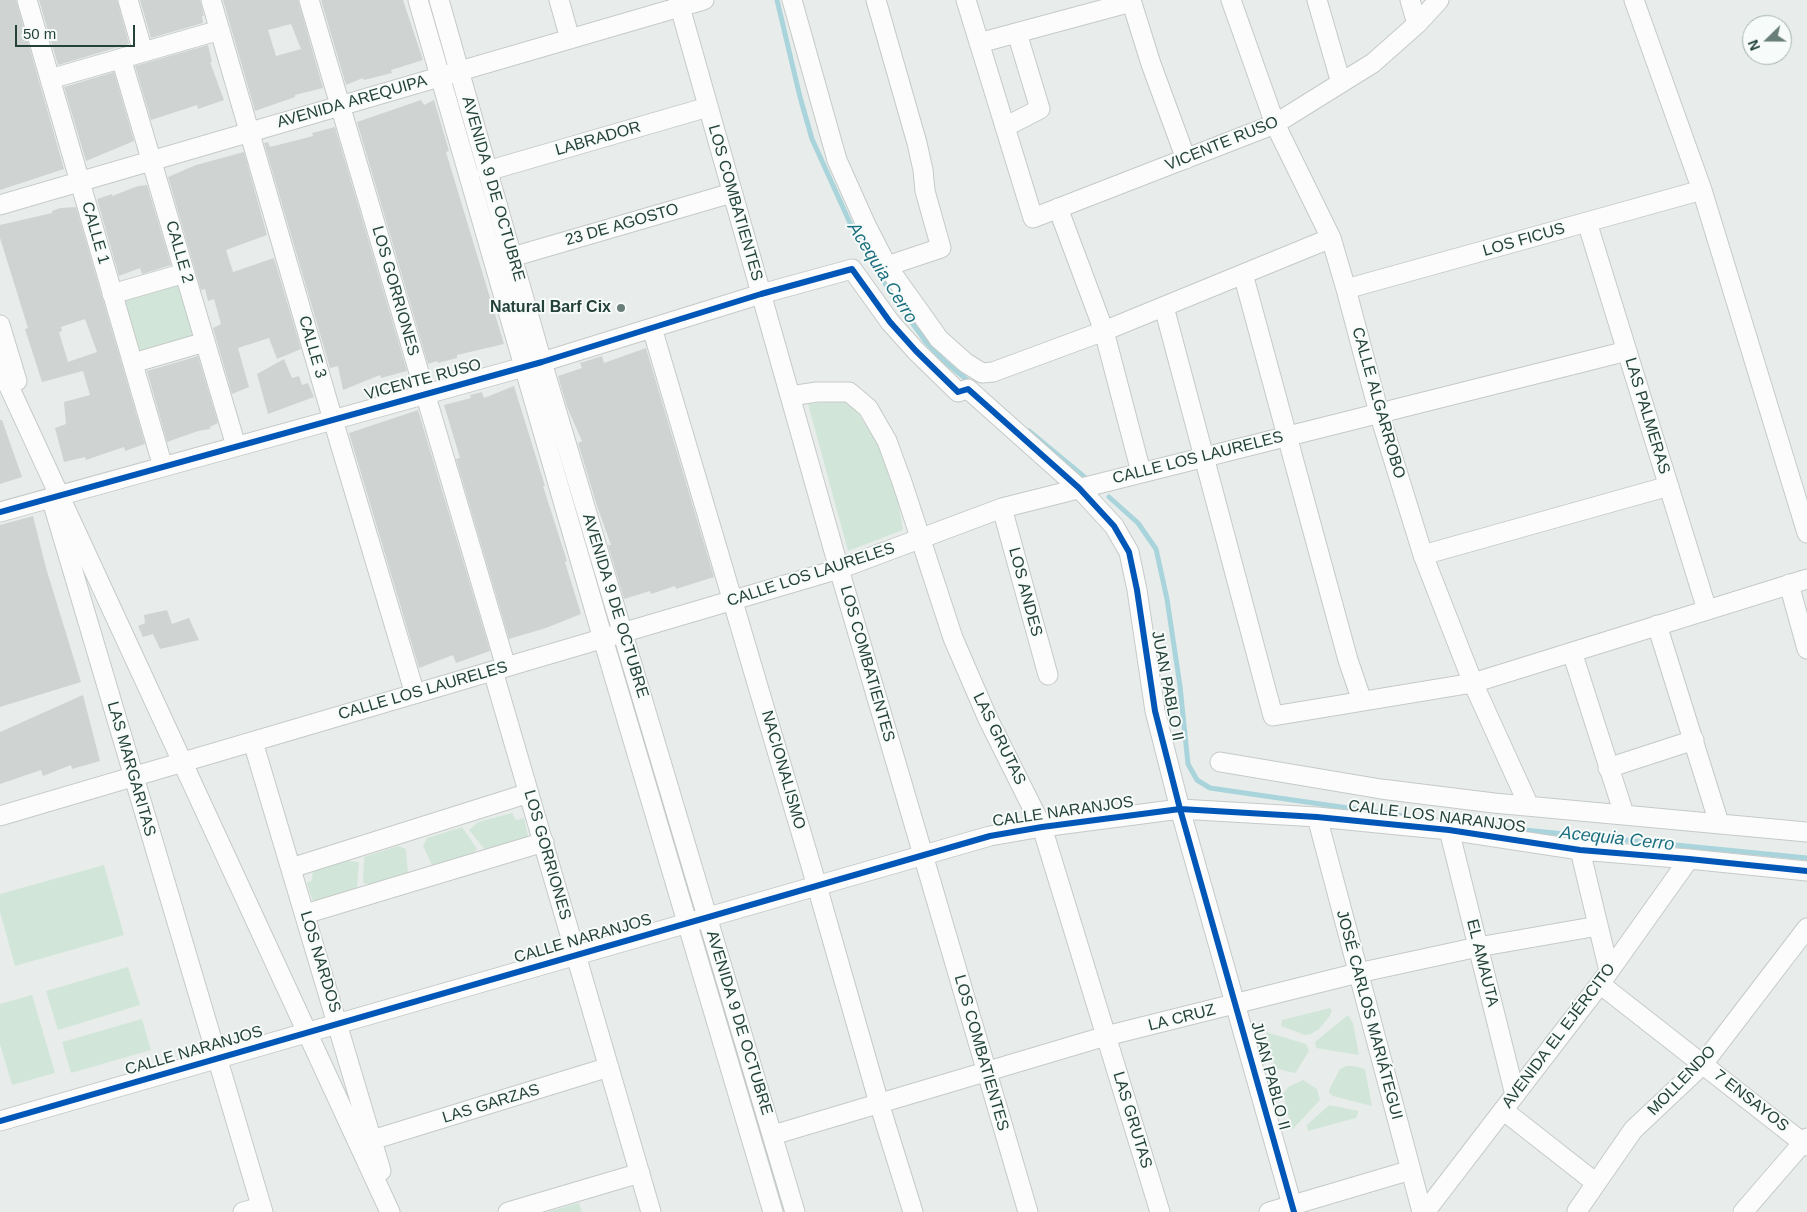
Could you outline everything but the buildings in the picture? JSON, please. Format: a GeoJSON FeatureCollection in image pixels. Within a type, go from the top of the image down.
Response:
{"type":"FeatureCollection","features":[{"type":"Feature","properties":{"kind":"street","name":"CALLE 1"},"geometry":{"type":"LineString","coordinates":[[27,0],[163,467]]}},
{"type":"Feature","properties":{"kind":"street"},"geometry":{"type":"LineString","coordinates":[[128,0],[143,52]]}},
{"type":"Feature","properties":{"kind":"street","name":"CALLE 3"},"geometry":{"type":"LineString","coordinates":[[211,0],[415,694]]}},
{"type":"Feature","properties":{"kind":"street","name":"LOS GORRIONES"},"geometry":{"type":"LineString","coordinates":[[309,0],[425,394],[500,669],[529,794],[651,1212]]}},
{"type":"Feature","properties":{"kind":"street","name":"AVENIDA 9 DE OCTUBRE"},"geometry":{"type":"LineString","coordinates":[[418,0],[603,639],[774,1212]]}},
{"type":"Feature","properties":{"kind":"street","name":"AVENIDA 9 DE OCTUBRE"},"geometry":{"type":"LineString","coordinates":[[439,0],[542,362],[795,1212]]}},
{"type":"Feature","properties":{"kind":"street"},"geometry":{"type":"LineString","coordinates":[[559,0],[570,39]]}},
{"type":"Feature","properties":{"kind":"street","name":"AVENIDA AREQUIPA"},"geometry":{"type":"LineString","coordinates":[[0,205],[570,39],[679,4],[704,0]]}},
{"type":"Feature","properties":{"kind":"street"},"geometry":{"type":"LineString","coordinates":[[792,0],[837,160],[862,218],[887,266],[940,339],[966,363],[982,373],[993,372],[1104,331],[1331,238]]}},
{"type":"Feature","properties":{"kind":"street"},"geometry":{"type":"LineString","coordinates":[[876,0],[917,143],[925,191],[941,248],[887,266]]}},
{"type":"Feature","properties":{"kind":"street"},"geometry":{"type":"LineString","coordinates":[[966,0],[1005,126],[1040,110],[1017,33]]}},
{"type":"Feature","properties":{"kind":"street","name":"CALLE ALGARROBO"},"geometry":{"type":"LineString","coordinates":[[1231,0],[1275,124],[1331,238],[1378,413],[1423,555],[1473,683],[1529,806]]}},
{"type":"Feature","properties":{"kind":"street"},"geometry":{"type":"LineString","coordinates":[[1317,0],[1341,83]]}},
{"type":"Feature","properties":{"kind":"street"},"geometry":{"type":"LineString","coordinates":[[1410,0],[1417,24]]}},
{"type":"Feature","properties":{"kind":"street","name":"VICENTE RUSO"},"geometry":{"type":"LineString","coordinates":[[1005,126],[1033,218],[1275,124],[1372,63],[1417,24],[1439,0]]}},
{"type":"Feature","properties":{"kind":"street"},"geometry":{"type":"LineString","coordinates":[[1634,0],[1702,190],[1807,533]]}},
{"type":"Feature","properties":{"kind":"street"},"geometry":{"type":"LineString","coordinates":[[979,44],[1131,1],[1151,64],[1186,159]]}},
{"type":"Feature","properties":{"kind":"street","name":"LOS COMBATIENTES"},"geometry":{"type":"LineString","coordinates":[[679,4],[839,569],[1028,1212]]}},
{"type":"Feature","properties":{"kind":"street"},"geometry":{"type":"LineString","coordinates":[[50,79],[220,30]]}},
{"type":"Feature","properties":{"kind":"street","name":"CALLE 2"},"geometry":{"type":"LineString","coordinates":[[122,58],[236,446]]}},
{"type":"Feature","properties":{"kind":"street","name":"LABRADOR"},"geometry":{"type":"LineString","coordinates":[[487,171],[708,107]]}},
{"type":"Feature","properties":{"kind":"street","name":"LOS FICUS"},"geometry":{"type":"LineString","coordinates":[[1346,289],[1702,190]]}},
{"type":"Feature","properties":{"kind":"street","name":"23 DE AGOSTO"},"geometry":{"type":"LineString","coordinates":[[512,257],[732,193]]}},
{"type":"Feature","properties":{"kind":"street"},"geometry":{"type":"LineString","coordinates":[[1058,208],[1104,331],[1141,472]]}},
{"type":"Feature","properties":{"kind":"street","name":"LAS PALMERAS"},"geometry":{"type":"LineString","coordinates":[[1586,222],[1707,610]]}},
{"type":"Feature","properties":{"kind":"street","name":"VICENTE RUSO"},"geometry":{"type":"LineString","coordinates":[[0,512],[542,362],[761,294],[852,269]]}},
{"type":"Feature","properties":{"kind":"street","name":"JUAN PABLO II"},"geometry":{"type":"LineString","coordinates":[[852,269],[890,322],[916,351],[958,392],[968,389],[1090,485],[1129,552],[1137,590],[1155,711],[1180,809],[1293,1209]]}},
{"type":"Feature","properties":{"kind":"street"},"geometry":{"type":"LineString","coordinates":[[112,294],[185,273]]}},
{"type":"Feature","properties":{"kind":"street"},"geometry":{"type":"LineString","coordinates":[[1243,274],[1348,660],[1362,702]]}},
{"type":"Feature","properties":{"kind":"street"},"geometry":{"type":"LineString","coordinates":[[1164,306],[1274,716],[1473,683],[1807,579]]}},
{"type":"Feature","properties":{"kind":"street","name":"LAS MARGARITAS"},"geometry":{"type":"LineString","coordinates":[[0,325],[262,1210]]}},
{"type":"Feature","properties":{"kind":"street","name":"NACIONALISMO"},"geometry":{"type":"LineString","coordinates":[[652,328],[879,1103],[913,1212]]}},
{"type":"Feature","properties":{"kind":"street"},"geometry":{"type":"LineString","coordinates":[[132,363],[205,342]]}},
{"type":"Feature","properties":{"kind":"street","name":"CALLE LOS LAURELES"},"geometry":{"type":"LineString","coordinates":[[0,816],[839,569],[1002,508],[1627,351]]}},
{"type":"Feature","properties":{"kind":"street"},"geometry":{"type":"LineString","coordinates":[[0,367],[392,1212]]}},
{"type":"Feature","properties":{"kind":"street","name":"LAS GRUTAS"},"geometry":{"type":"LineString","coordinates":[[790,396],[817,392],[849,392],[868,408],[887,441],[953,638],[988,719],[1042,827],[1160,1212]]}},
{"type":"Feature","properties":{"kind":"street"},"geometry":{"type":"LineString","coordinates":[[1423,555],[1669,486]]}},
{"type":"Feature","properties":{"kind":"street","name":"LOS ANDES"},"geometry":{"type":"LineString","coordinates":[[1002,508],[1048,675]]}},
{"type":"Feature","properties":{"kind":"street"},"geometry":{"type":"LineString","coordinates":[[1789,584],[1807,649]]}},
{"type":"Feature","properties":{"kind":"street"},"geometry":{"type":"LineString","coordinates":[[1657,625],[1719,823]]}},
{"type":"Feature","properties":{"kind":"street"},"geometry":{"type":"LineString","coordinates":[[1572,652],[1624,814]]}},
{"type":"Feature","properties":{"kind":"street"},"geometry":{"type":"LineString","coordinates":[[1608,768],[1694,740]]}},
{"type":"Feature","properties":{"kind":"street","name":"LOS NARDOS"},"geometry":{"type":"LineString","coordinates":[[253,742],[338,1024],[392,1212]]}},
{"type":"Feature","properties":{"kind":"street"},"geometry":{"type":"LineString","coordinates":[[1220,762],[1380,789],[1529,806],[1807,832]]}},
{"type":"Feature","properties":{"kind":"street"},"geometry":{"type":"LineString","coordinates":[[291,868],[529,794]]}},
{"type":"Feature","properties":{"kind":"street","name":"CALLE LOS NARANJOS"},"geometry":{"type":"LineString","coordinates":[[1180,809],[1317,817],[1449,830],[1580,850],[1807,871]]}},
{"type":"Feature","properties":{"kind":"street","name":"CALLE NARANJOS"},"geometry":{"type":"LineString","coordinates":[[0,1121],[990,836],[1042,827],[1180,809]]}},
{"type":"Feature","properties":{"kind":"street","name":"JOSÉ CARLOS MARIÁTEGUI"},"geometry":{"type":"LineString","coordinates":[[1317,817],[1411,1170],[1424,1212]]}},
{"type":"Feature","properties":{"kind":"street","name":"EL AMAUTA"},"geometry":{"type":"LineString","coordinates":[[1449,830],[1514,1095]]}},
{"type":"Feature","properties":{"kind":"street"},"geometry":{"type":"LineString","coordinates":[[305,914],[544,842]]}},
{"type":"Feature","properties":{"kind":"street"},"geometry":{"type":"LineString","coordinates":[[1580,850],[1598,926],[1604,978]]}},
{"type":"Feature","properties":{"kind":"street","name":"AVENIDA EL EJÉRCITO"},"geometry":{"type":"LineString","coordinates":[[1424,1212],[1604,978],[1689,859]]}},
{"type":"Feature","properties":{"kind":"street","name":"LA CRUZ"},"geometry":{"type":"LineString","coordinates":[[772,1135],[987,1073],[1106,1036],[1358,973],[1598,926]]}},
{"type":"Feature","properties":{"kind":"street","name":"MOLLENDO"},"geometry":{"type":"LineString","coordinates":[[1577,1211],[1633,1130],[1703,1064],[1807,928]]}},
{"type":"Feature","properties":{"kind":"street","name":"7 ENSAYOS"},"geometry":{"type":"LineString","coordinates":[[1604,978],[1703,1064],[1806,1142]]}},
{"type":"Feature","properties":{"kind":"street","name":"LAS GARZAS"},"geometry":{"type":"LineString","coordinates":[[372,1140],[609,1067]]}},
{"type":"Feature","properties":{"kind":"street"},"geometry":{"type":"LineString","coordinates":[[1503,1110],[1596,1183]]}},
{"type":"Feature","properties":{"kind":"street"},"geometry":{"type":"LineString","coordinates":[[1743,1212],[1806,1142]]}},
{"type":"Feature","properties":{"kind":"street"},"geometry":{"type":"LineString","coordinates":[[1269,1212],[1293,1209],[1411,1170]]}},
{"type":"Feature","properties":{"kind":"street"},"geometry":{"type":"LineString","coordinates":[[508,1212],[640,1173]]}},
{"type":"Feature","properties":{"kind":"street"},"geometry":{"type":"LineString","coordinates":[[243,1212],[262,1210]]}},
{"type":"Feature","properties":{"kind":"green space"},"geometry":{"type":"Polygon","coordinates":[[[179,285],[195,340],[137,355],[122,301],[179,285]]]}},
{"type":"Feature","properties":{"kind":"green space"},"geometry":{"type":"Polygon","coordinates":[[[849,400],[877,442],[886,463],[898,501],[903,530],[848,551],[808,404],[849,400]]]}},
{"type":"Feature","properties":{"kind":"green space"},"geometry":{"type":"Polygon","coordinates":[[[512,813],[516,820],[524,818],[528,836],[525,839],[486,851],[469,830],[478,822],[512,813]]]}},
{"type":"Feature","properties":{"kind":"green space"},"geometry":{"type":"Polygon","coordinates":[[[462,827],[477,849],[469,857],[433,867],[423,846],[427,838],[462,827]]]}},
{"type":"Feature","properties":{"kind":"green space"},"geometry":{"type":"Polygon","coordinates":[[[398,846],[406,849],[408,874],[375,885],[363,883],[364,857],[398,846]]]}},
{"type":"Feature","properties":{"kind":"green space"},"geometry":{"type":"Polygon","coordinates":[[[348,861],[359,862],[357,889],[315,902],[312,899],[307,883],[312,880],[313,871],[348,861]]]}},
{"type":"Feature","properties":{"kind":"green space"},"geometry":{"type":"Polygon","coordinates":[[[104,865],[124,935],[15,966],[0,912],[0,894],[104,865]]]}},
{"type":"Feature","properties":{"kind":"green space"},"geometry":{"type":"Polygon","coordinates":[[[128,967],[140,1005],[58,1030],[46,991],[128,967]]]}},
{"type":"Feature","properties":{"kind":"green space"},"geometry":{"type":"Polygon","coordinates":[[[32,995],[55,1073],[12,1085],[0,1044],[0,1004],[32,995]]]}},
{"type":"Feature","properties":{"kind":"green space"},"geometry":{"type":"Polygon","coordinates":[[[1330,1008],[1332,1011],[1329,1017],[1319,1029],[1311,1034],[1305,1035],[1281,1026],[1282,1020],[1330,1008]]]}},
{"type":"Feature","properties":{"kind":"green space"},"geometry":{"type":"Polygon","coordinates":[[[1348,1015],[1353,1023],[1359,1055],[1316,1048],[1315,1042],[1348,1015]]]}},
{"type":"Feature","properties":{"kind":"green space"},"geometry":{"type":"Polygon","coordinates":[[[142,1019],[151,1050],[71,1073],[62,1042],[142,1019]]]}},
{"type":"Feature","properties":{"kind":"green space"},"geometry":{"type":"Polygon","coordinates":[[[1266,1032],[1306,1044],[1309,1051],[1296,1072],[1275,1068],[1266,1032]]]}},
{"type":"Feature","properties":{"kind":"green space"},"geometry":{"type":"Polygon","coordinates":[[[1346,1066],[1365,1069],[1372,1106],[1333,1096],[1329,1093],[1340,1069],[1346,1066]]]}},
{"type":"Feature","properties":{"kind":"green space"},"geometry":{"type":"Polygon","coordinates":[[[1303,1080],[1317,1089],[1320,1100],[1292,1130],[1283,1094],[1288,1087],[1303,1080]]]}},
{"type":"Feature","properties":{"kind":"green space"},"geometry":{"type":"Polygon","coordinates":[[[1329,1105],[1358,1111],[1358,1113],[1356,1118],[1308,1131],[1307,1125],[1329,1105]]]}},
{"type":"Feature","properties":{"kind":"green space"},"geometry":{"type":"Polygon","coordinates":[[[579,1203],[582,1212],[547,1212],[579,1203]]]}},
{"type":"Feature","properties":{"kind":"waterway","name":"Acequia Cerro"},"geometry":{"type":"LineString","coordinates":[[777,0],[812,139],[850,223],[892,295],[926,342],[944,361],[972,384]]}},
{"type":"Feature","properties":{"kind":"waterway","name":"Acequia Cerro"},"geometry":{"type":"LineString","coordinates":[[1029,431],[1088,480]]}},
{"type":"Feature","properties":{"kind":"waterway","name":"Acequia Cerro"},"geometry":{"type":"LineString","coordinates":[[1109,497],[1138,523],[1156,549],[1167,599],[1180,686],[1188,764],[1197,780],[1210,788],[1403,816]]}},
{"type":"Feature","properties":{"kind":"waterway","name":"Acequia Cerro"},"geometry":{"type":"LineString","coordinates":[[1474,825],[1807,858]]}},
{"type":"Feature","properties":{"kind":"cycle path"},"geometry":{"type":"LineString","coordinates":[[0,512],[542,362],[761,294],[852,269],[890,322],[916,351],[958,392],[968,389],[1079,488],[1114,526],[1129,552],[1137,590],[1155,711],[1180,809],[1294,1212]]}},
{"type":"Feature","properties":{"kind":"cycle path"},"geometry":{"type":"LineString","coordinates":[[0,1121],[990,836],[1042,827],[1180,809],[1317,817],[1449,830],[1580,850],[1807,871]]}},
{"type":"Feature","properties":{"kind":"place","name":"Natural Barf Cix"},"geometry":{"type":"Point","coordinates":[621,308]}}]}
